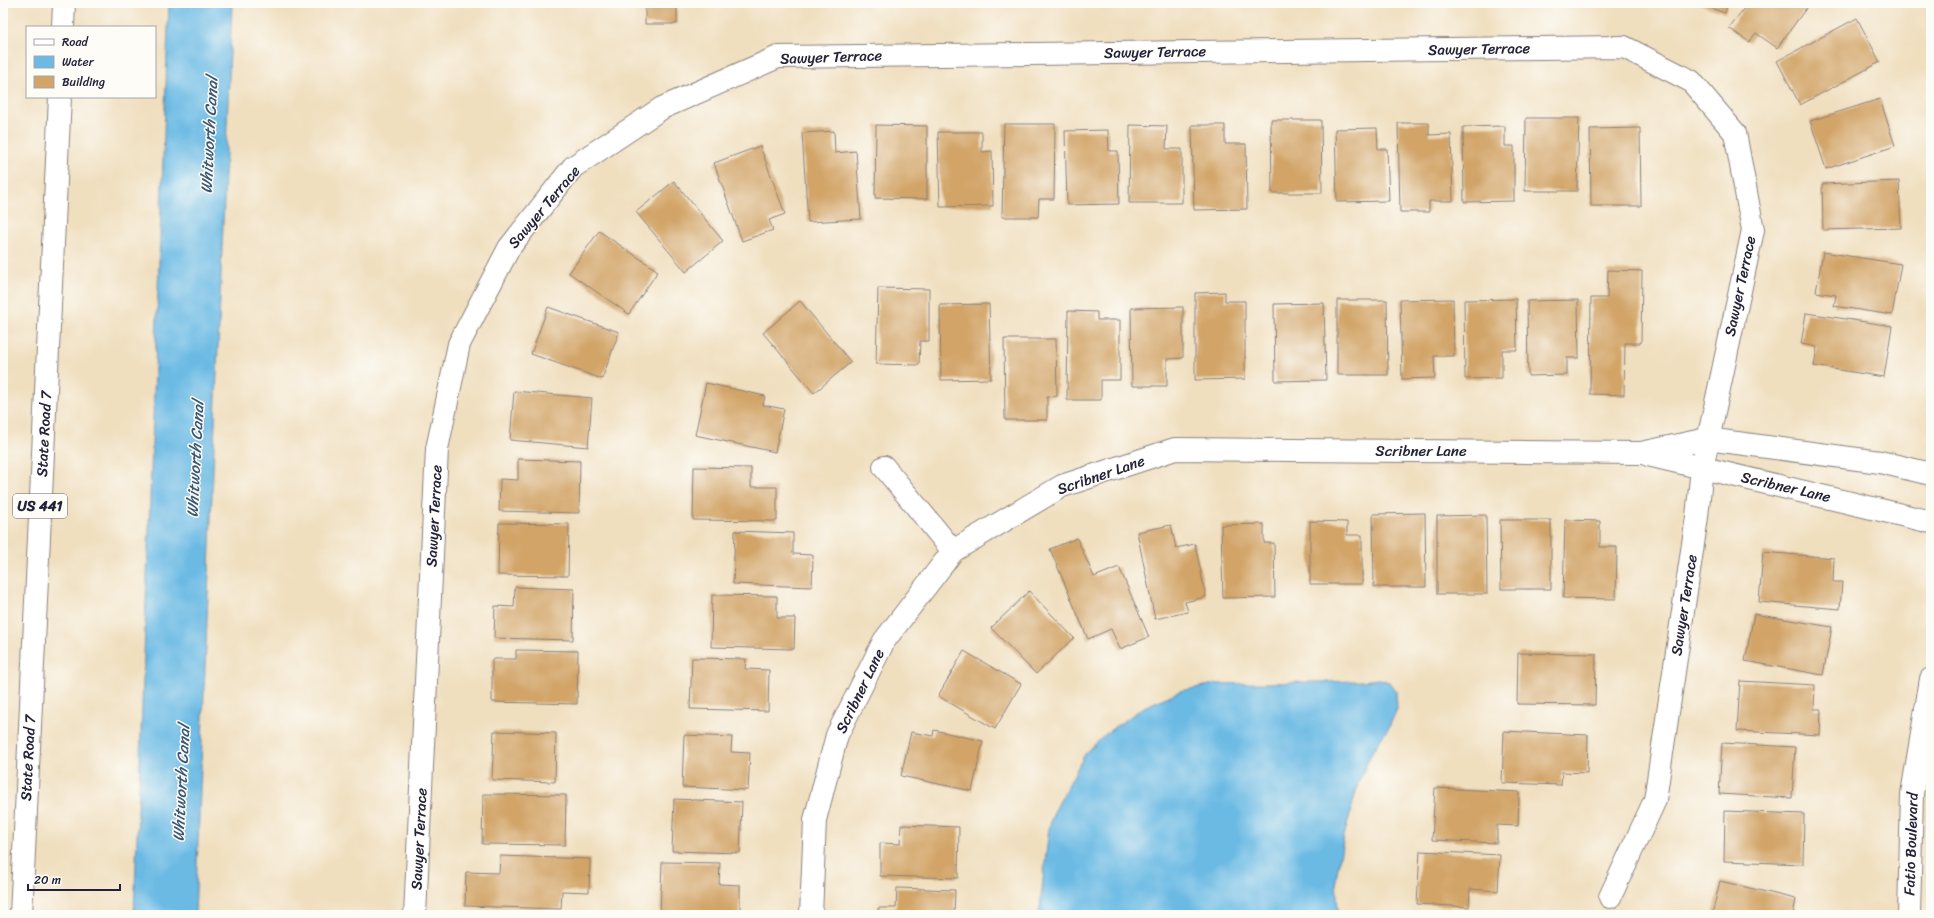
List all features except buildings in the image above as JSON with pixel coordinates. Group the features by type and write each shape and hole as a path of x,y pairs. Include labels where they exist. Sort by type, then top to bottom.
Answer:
{"street":[{"path":"63,26 64,3"},
{"name":"Sawyer Terrace","path":"415,915 437,450 459,344 509,248 573,167 662,108 778,57 1624,47 1691,81 1735,133 1753,230 1702,468 1697,517 1655,800 1610,897"},
{"name":"State Road 7","path":"21,915 60,98"},
{"name":"Scribner Lane","path":"811,915 815,820 837,735 884,641 953,551 1062,486 1175,450 1641,453 1708,439 1880,462 1931,474"},
{"name":"Scribner Lane","path":"1641,453 1931,522"},
{"path":"884,467 953,551"},
{"name":"Fatio Boulevard","path":"1909,915 1912,794 1931,679"}],"water":[{"name":"Whitworth Canal","path":"169,3 232,3 195,915 134,915"},
{"path":"1378,679 1389,682 1396,692 1397,709 1389,727 1373,750 1358,784 1344,836 1336,878 1338,915 1039,915 1049,828 1054,812 1085,754 1108,732 1144,707 1180,691 1215,684 1362,681"}]}
